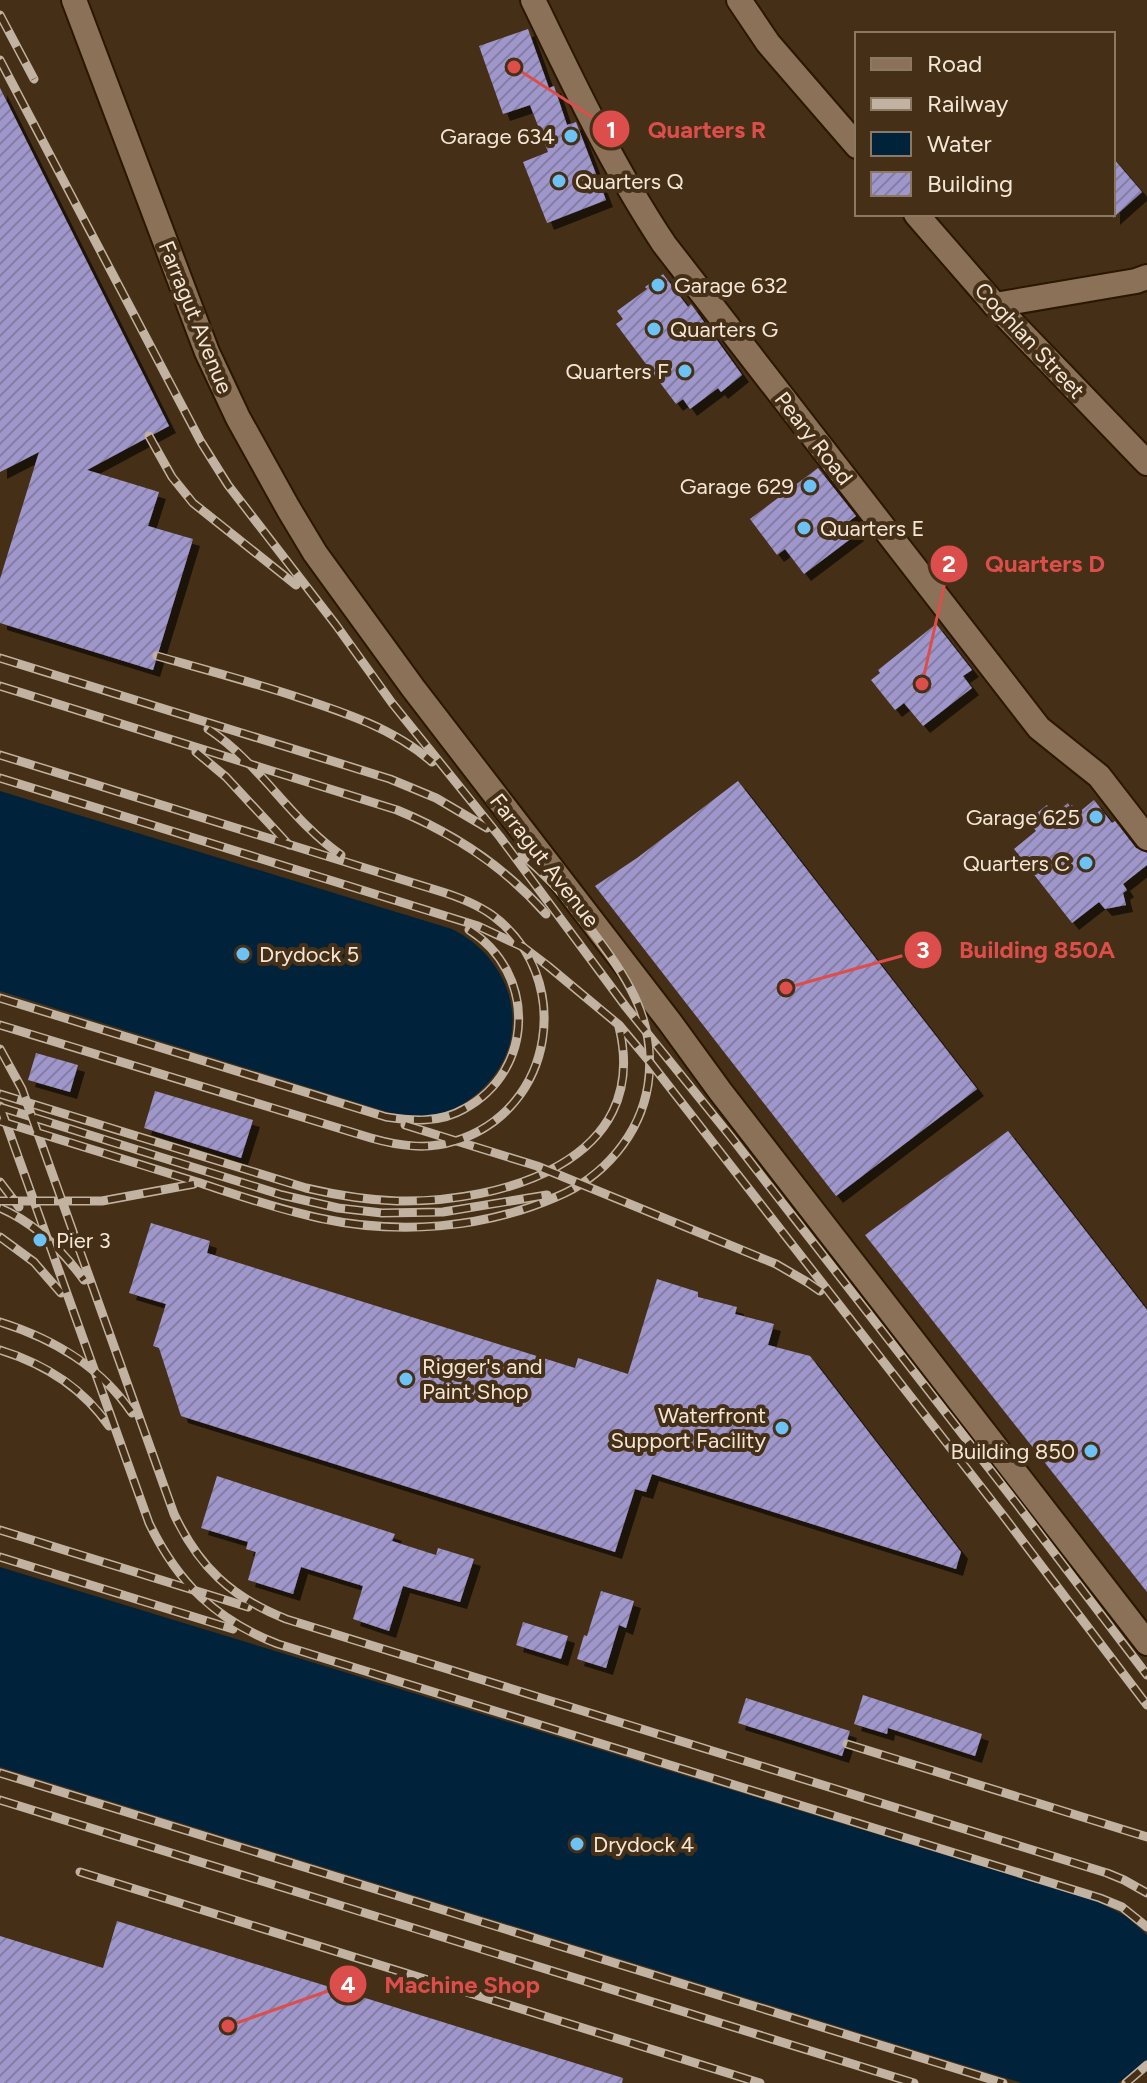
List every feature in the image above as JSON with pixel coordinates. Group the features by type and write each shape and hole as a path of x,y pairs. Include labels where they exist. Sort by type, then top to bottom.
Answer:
{"street":[{"name":"Farragut Avenue","path":"74,0 207,352 266,471 315,553 413,688 1147,1643"},
{"name":"Peary Road","path":"533,0 592,121 638,205 664,244 1039,728 1099,776 1147,838"},
{"path":"739,0 768,43 855,144"},
{"name":"Coghlan Street","path":"918,216 995,305 1147,463"},
{"path":"995,305 1147,277"}],"water":[{"name":"Drydock 5","path":"0,791 452,929 489,958 502,977 510,998 513,1020 510,1042 502,1064 482,1089 449,1111 423,1116 391,1113 0,991"},
{"name":"Drydock 4","path":"0,1567 1096,1901 1126,1916 1147,1935 1147,2059 1118,2083 1022,2083 0,1767"}],"pier":[{"name":"Pier 3","path":"0,1082 117,1119 38,1372 0,1360"}],"building":[{"path":"528,29 549,88 554,86 567,125 576,122 606,200 547,223 523,162 548,152 530,105 503,114 479,46"},
{"path":"0,88 169,426 87,470 159,492 148,526 193,539 153,670 0,623 0,579 39,452 0,472"},
{"path":"1115,160 1142,192 1113,218 1115,216"},
{"path":"663,274 688,307 691,304 742,375 721,392 718,388 690,409 683,399 676,404 616,324 623,319 617,311"},
{"name":"Quarters E","path":"818,468 856,516 848,522 857,534 804,574 785,549 777,555 750,519"},
{"path":"936,624 972,670 963,676 972,688 923,726 904,703 895,710 871,680 880,673 878,670"},
{"path":"738,781 977,1089 836,1196 595,886"},
{"name":"Quarters C","path":"1094,800 1136,848 1147,853 1147,865 1123,884 1127,890 1123,893 1126,905 1105,909 1099,902 1072,923 1014,849 1036,831 1028,820 1047,805 1054,814 1068,803 1078,813"},
{"path":"36,1053 78,1065 70,1092 28,1080"},
{"path":"155,1091 253,1120 241,1158 144,1128"},
{"name":"Building 850","path":"1008,1131 1147,1310 1147,1592 865,1235"},
{"name":"Rigger's and Paint Shop","path":"151,1223 210,1241 207,1253 575,1368 578,1358 628,1374 657,1279 698,1292 698,1297 737,1307 735,1314 774,1324 768,1345 810,1356 961,1552 956,1569 652,1474 646,1492 635,1489 615,1552 181,1416 159,1348 153,1346 166,1304 129,1293"},
{"path":"217,1476 395,1534 392,1541 436,1555 438,1548 474,1559 460,1602 403,1586 389,1631 353,1619 363,1586 301,1567 293,1594 248,1580 256,1552 246,1549 248,1542 201,1528"},
{"path":"601,1591 634,1601 626,1628 619,1625 606,1668 577,1659"},
{"path":"523,1622 568,1636 561,1659 516,1645"},
{"path":"863,1695 982,1734 975,1756 888,1728 887,1734 854,1724"},
{"path":"746,1698 850,1731 842,1756 738,1723"},
{"path":"117,1921 623,2078 622,2083 0,2083 0,1936 103,1968"}],"railway":[{"path":"0,15 34,79"},
{"path":"0,60 201,442 228,485 392,703 500,837 626,1007 731,1137 1147,1675"},
{"path":"149,436 172,477 193,503 296,585"},
{"path":"157,656 349,715 384,730 432,762"},
{"path":"0,658 390,779 436,798 487,828"},
{"path":"0,686 397,810 438,829 478,853 514,882 546,914"},
{"path":"208,729 244,758 306,825 341,855"},
{"path":"196,752 226,777 289,845"},
{"path":"0,755 472,903 492,915 518,941 535,972 543,1005 542,1039 533,1072 515,1101 489,1125 455,1141 424,1146 371,1138 0,1025"},
{"path":"0,778 478,926 523,947 548,966 619,1025 650,1062 1147,1705"},
{"path":"0,1121 272,1206 349,1223 409,1227 469,1222 528,1208 573,1189 617,1153 637,1121 648,1085 648,1042 638,1004 619,969 570,903 522,855"},
{"path":"0,998 386,1117 436,1119 455,1114 488,1092 505,1070 515,1046 519,1021 516,995 507,970 491,948 469,930"},
{"path":"0,1094 306,1188 374,1200 437,1200 480,1194 521,1182 559,1165 590,1142 613,1111 623,1073 619,1027"},
{"path":"0,1049 22,1089 174,1514 194,1550 233,1590 286,1619 1107,1873 1147,1893"},
{"path":"0,1106 149,1523 186,1581 218,1611 278,1644 1100,1898 1122,1907 1147,1927"},
{"path":"0,1107 282,1195 338,1208 382,1213 443,1212 547,1195"},
{"path":"405,1125 537,1166 776,1264 820,1291"},
{"path":"0,1182 19,1207"},
{"path":"0,1201 102,1201 194,1184"},
{"path":"0,1208 25,1221 47,1238 84,1280"},
{"path":"0,1237 34,1262 61,1293"},
{"path":"0,1322 39,1337 74,1356 105,1381 132,1413"},
{"path":"0,1350 32,1362 61,1379 87,1400 109,1426"},
{"path":"0,1530 248,1607"},
{"path":"0,1557 233,1629"},
{"path":"847,1744 1147,1837"},
{"path":"0,1773 1003,2083"},
{"path":"0,1800 914,2083"},
{"path":"80,1872 760,2083"},
{"path":"1126,2083 1147,2065"}],"place":[{"name":"Quarters R","path":"514,67"},
{"name":"Garage 634","path":"571,136"},
{"name":"Quarters Q","path":"559,181"},
{"name":"Garage 632","path":"658,285"},
{"name":"Quarters G","path":"654,329"},
{"name":"Quarters F","path":"685,371"},
{"name":"Garage 629","path":"810,486"},
{"name":"Quarters E","path":"804,528"},
{"name":"Quarters D","path":"922,684"},
{"name":"Garage 625","path":"1096,817"},
{"name":"Quarters C","path":"1086,863"},
{"name":"Drydock 5","path":"243,954"},
{"name":"Building 850A","path":"786,988"},
{"name":"Pier 3","path":"40,1240"},
{"name":"Rigger's and Paint Shop","path":"406,1379"},
{"name":"Waterfront Support Facility","path":"782,1428"},
{"name":"Building 850","path":"1091,1451"},
{"name":"Drydock 4","path":"577,1844"},
{"name":"Machine Shop","path":"228,2026"}]}
